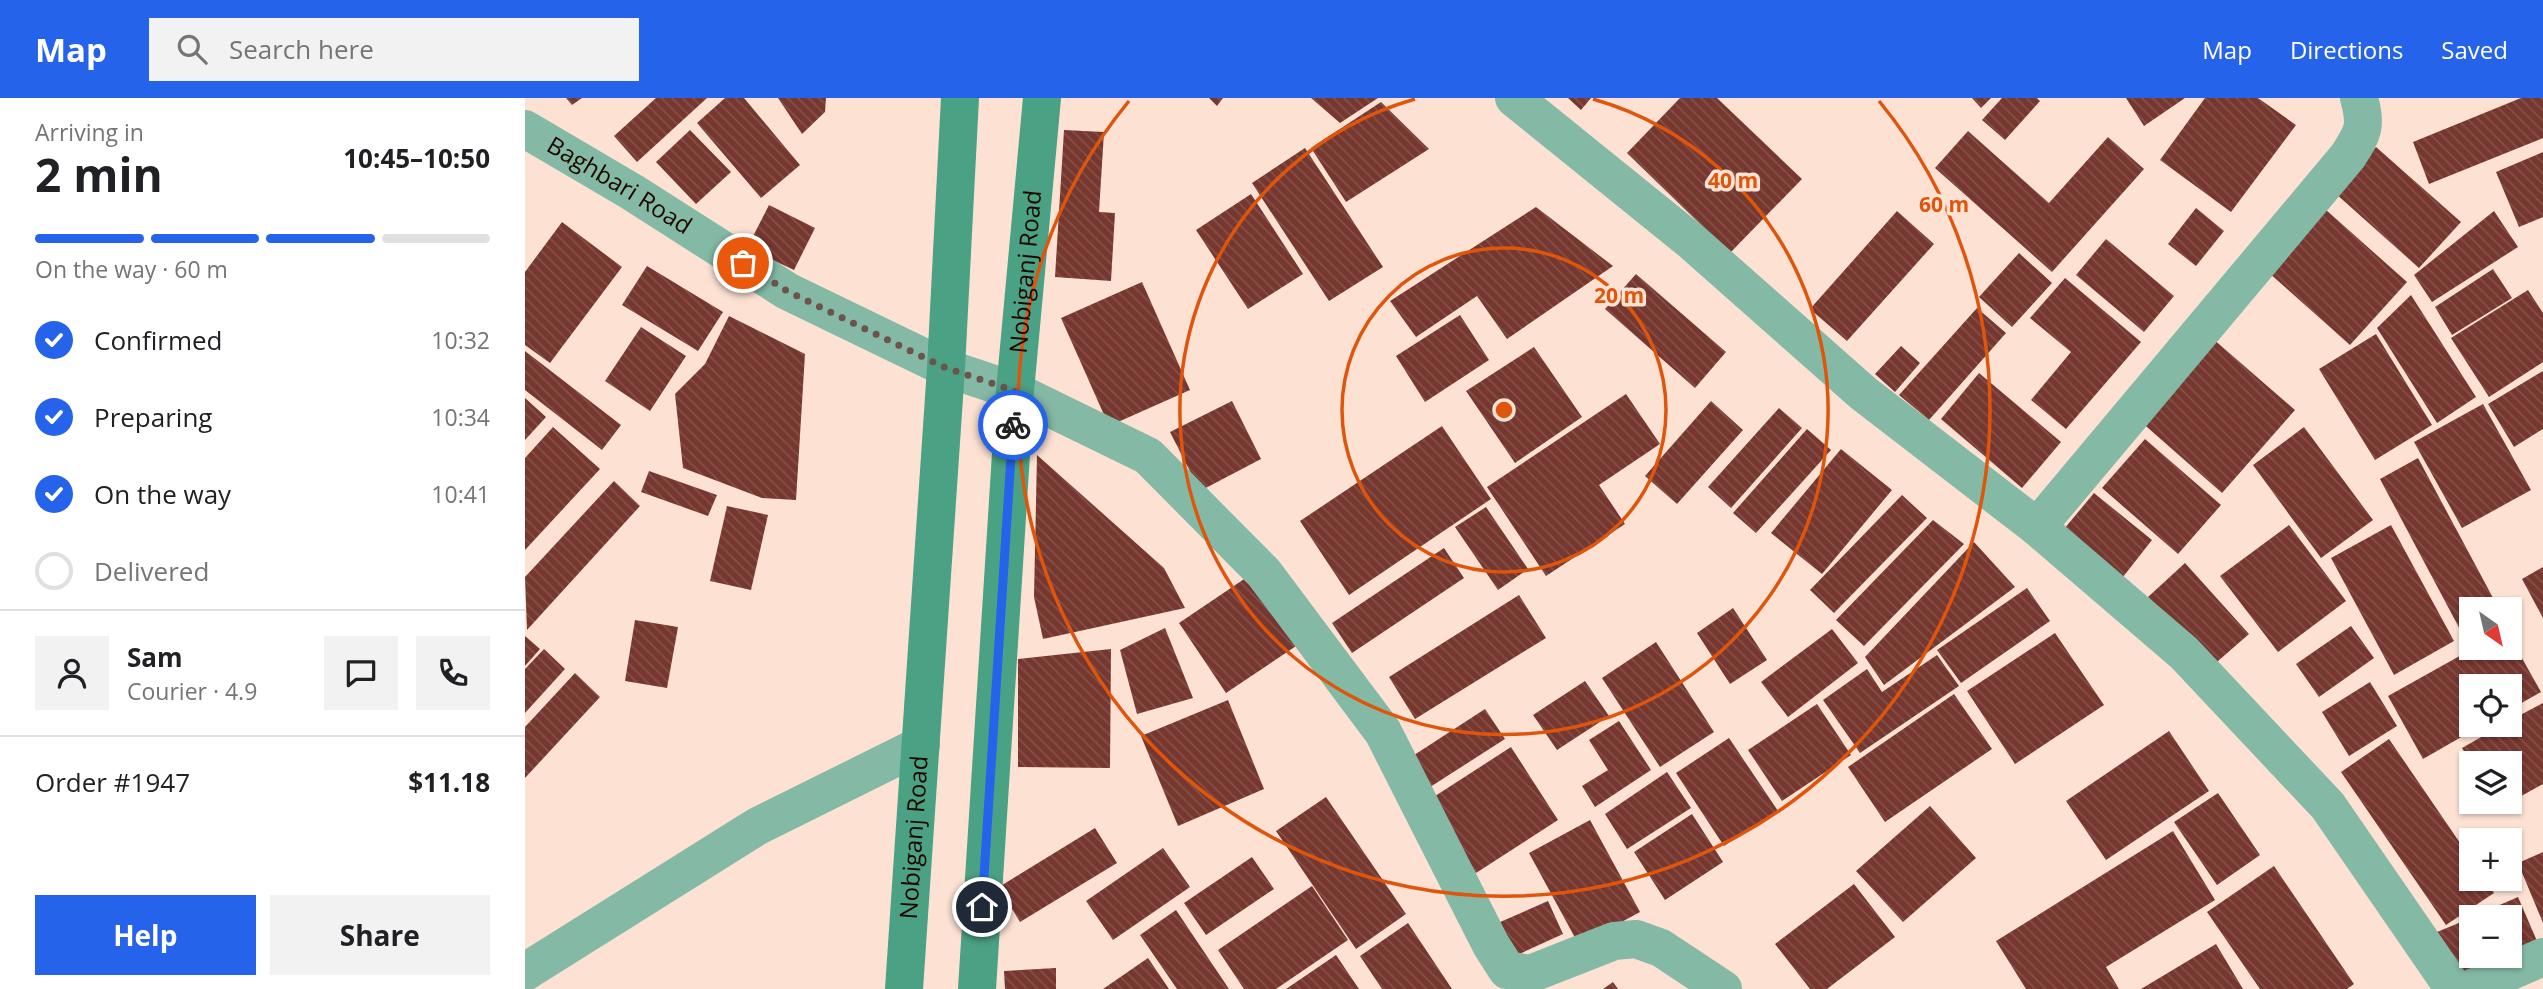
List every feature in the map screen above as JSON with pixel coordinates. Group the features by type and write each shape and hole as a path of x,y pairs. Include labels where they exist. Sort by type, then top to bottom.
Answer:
{"main road":[{"name":"Nobiganj Road","path":"904,989 946,368 960,98"},
{"name":"Nobiganj Road","path":"977,989 1015,391 1042,98"}],"street":[{"path":"1514,98 1691,241 1863,393 2036,527 2184,653 2328,806 2454,989"},
{"path":"2036,527 2348,156 2363,134 2364,116 2359,98"},
{"name":"Baghbari Road","path":"525,129 632,191 787,291 946,368 1015,391 1148,456 1264,573 1383,732 1491,945 1507,970 1529,974 1614,941 1636,939 1661,948 1723,989"},
{"path":"525,972 756,827 921,746"},
{"path":"2470,989 2543,957"}],"building":[{"path":"566,98 582,98 572,105"},
{"path":"656,98 707,98 637,162 614,136"},
{"path":"725,98 744,98 800,165 761,198 697,123"},
{"path":"778,98 826,98 825,112 802,134"},
{"path":"1209,98 1223,98 1217,106"},
{"path":"1311,98 1378,98 1340,123"},
{"path":"1568,98 1591,98 1581,110"},
{"path":"1680,98 1717,98 1802,179 1730,253 1627,153"},
{"path":"1972,98 1991,98 1981,108"},
{"path":"2002,98 2037,98 2040,101 2005,140 1982,120"},
{"path":"2126,98 2185,98 2144,126"},
{"path":"2205,98 2258,98 2296,125 2231,212 2160,160"},
{"path":"2521,98 2543,98 2543,138 2429,184 2413,142"},
{"path":"1381,102 1429,149 1346,202 1311,148"},
{"path":"690,130 731,172 696,204 656,162"},
{"path":"1064,130 1104,132 1099,212 1115,213 1111,281 1055,277"},
{"path":"1968,131 2049,203 2108,137 2144,169 2052,272 1935,168"},
{"path":"2376,147 2461,222 2419,268 2335,193"},
{"path":"1305,148 1383,267 1329,301 1252,183"},
{"path":"2543,152 2543,217 2519,227 2496,172"},
{"path":"1251,194 1303,274 1248,309 1196,230"},
{"path":"769,205 815,228 794,270 747,248"},
{"path":"1536,207 1613,266 1507,339 1477,296 1416,337 1390,301"},
{"path":"2196,208 2224,231 2196,266 2168,244"},
{"path":"2325,209 2407,282 2350,345 2268,272"},
{"path":"1897,211 1934,244 1847,341 1810,309"},
{"path":"2494,211 2518,247 2432,302 2414,275"},
{"path":"562,222 622,267 550,363 525,345 525,272"},
{"path":"2106,239 2174,296 2144,332 2076,275"},
{"path":"2019,253 2052,283 2012,327 1979,297"},
{"path":"647,266 723,312 698,351 622,305"},
{"path":"2493,269 2512,298 2452,335 2435,307"},
{"path":"1636,274 1726,352 1695,388 1605,309"},
{"path":"2065,278 2141,342 2066,429 2031,400 2071,352 2030,318"},
{"path":"1142,282 1190,390 1109,426 1061,318"},
{"path":"2528,290 2543,313 2543,362 2489,397 2451,338"},
{"path":"2411,295 2476,397 2437,423 2377,328"},
{"path":"1977,308 2006,333 1929,420 1899,395"},
{"path":"1460,315 1489,360 1425,402 1396,356"},
{"path":"729,316 805,354 796,500 762,498 683,468 675,394 705,364"},
{"path":"641,327 686,356 650,411 605,381"},
{"path":"2376,334 2432,425 2375,460 2319,369"},
{"path":"2212,338 2295,410 2222,493 2139,420"},
{"path":"1901,346 1920,363 1895,392 1875,374"},
{"path":"1534,347 1582,417 1515,463 1466,391"},
{"path":"525,351 621,425 602,450 525,390"},
{"path":"2543,371 2543,429 2514,447 2488,404"},
{"path":"1979,373 2061,442 2022,488 1941,419"},
{"path":"1626,394 1660,444 1599,485 1625,524 1546,576 1487,487"},
{"path":"525,398 546,417 525,440"},
{"path":"1232,401 1261,459 1200,491 1170,432"},
{"path":"1711,401 1743,430 1677,504 1645,476"},
{"path":"2483,404 2531,490 2462,528 2414,442"},
{"path":"1779,408 1802,428 1731,508 1708,487"},
{"path":"1442,426 1491,499 1349,595 1300,521"},
{"path":"553,427 600,469 525,550 525,458"},
{"path":"2304,427 2373,520 2321,558 2253,465"},
{"path":"1807,429 1831,450 1756,533 1733,513"},
{"path":"2145,439 2221,505 2178,554 2102,488"},
{"path":"1841,449 1892,490 1822,574 1771,533"},
{"path":"1037,455 1164,568 1185,608 1043,639 1034,597"},
{"path":"2418,458 2493,597 2459,597 2459,628 2380,479"},
{"path":"649,471 717,495 708,516 641,492"},
{"path":"614,481 640,506 527,630 525,577"},
{"path":"2094,493 2152,540 2119,582 2059,535"},
{"path":"1902,495 1927,518 1834,613 1810,590"},
{"path":"727,506 768,515 751,590 710,581"},
{"path":"1486,507 1528,569 1498,590 1455,527"},
{"path":"1933,520 1964,544 1864,646 1836,620"},
{"path":"2289,525 2346,601 2278,652 2220,576"},
{"path":"2391,525 2454,641 2394,675 2331,558"},
{"path":"1974,542 2015,587 1884,685 1865,657"},
{"path":"1444,548 1464,578 1352,653 1332,623"},
{"path":"2185,563 2249,634 2210,668 2148,597"},
{"path":"2543,567 2543,618 2522,579"},
{"path":"1256,571 1302,642 1226,693 1179,623"},
{"path":"2027,588 2050,621 1961,683 1937,650"},
{"path":"1519,595 1546,638 1415,719 1389,677"},
{"path":"1733,608 1767,660 1730,684 1697,633"},
{"path":"635,620 678,627 667,688 625,681"},
{"path":"2351,626 2374,658 2319,697 2296,664"},
{"path":"1165,628 1193,698 1137,714 1120,650"},
{"path":"1832,629 1858,663 1788,717 1761,682"},
{"path":"2055,633 2104,705 2015,764 1967,691"},
{"path":"525,636 540,649 525,666"},
{"path":"1656,642 1714,732 1660,767 1602,678"},
{"path":"544,649 565,669 525,713 525,669"},
{"path":"1111,649 1110,768 1018,767 1018,659"},
{"path":"1937,655 1959,686 1860,753 1823,700 1867,669 1882,692"},
{"path":"2459,656 2459,660 2522,658 2541,692 2522,703 2522,674 2459,674 2459,737 2461,737 2423,759 2388,696"},
{"path":"575,673 600,697 525,778 525,727"},
{"path":"1585,681 1609,716 1557,750 1533,715"},
{"path":"2370,682 2397,726 2349,756 2322,712"},
{"path":"1954,694 1992,749 1885,822 1848,767"},
{"path":"1228,700 1264,789 1178,826 1141,736"},
{"path":"2543,703 2543,784 2522,796 2522,751 2464,751 2462,748 2481,737 2522,737 2522,714"},
{"path":"1817,704 1851,755 1782,801 1748,750"},
{"path":"1485,709 1505,739 1427,789 1408,759"},
{"path":"1619,721 1651,770 1595,807 1582,786 1608,770 1589,740"},
{"path":"2169,731 2209,791 2106,860 2066,801"},
{"path":"1729,738 1778,811 1724,846 1676,773"},
{"path":"2389,739 2459,841 2459,891 2494,893 2476,905 2459,905 2459,916 2446,925 2341,772"},
{"path":"1511,747 1558,820 1476,873 1429,800"},
{"path":"1667,772 1691,808 1627,849 1605,814"},
{"path":"2218,793 2260,855 2217,885 2174,822"},
{"path":"1326,797 1406,914 1356,949 1276,831"},
{"path":"1930,806 1976,858 1903,922 1856,871"},
{"path":"1692,814 1723,862 1665,900 1634,852"},
{"path":"1590,820 1640,912 1579,945 1529,853"},
{"path":"1095,828 1117,863 1020,922 999,887"},
{"path":"2173,831 2215,900 2106,967 2119,989 2026,989 1996,941"},
{"path":"1163,848 1190,887 1113,940 1086,901"},
{"path":"2543,852 2543,923 2522,873 2522,861"},
{"path":"1252,857 1274,889 1206,935 1184,903"},
{"path":"2274,866 2354,984 2347,989 2260,989 2207,912"},
{"path":"1854,884 1895,937 1827,989 1810,989 1775,944"},
{"path":"1312,886 1348,940 1276,989 1244,989 1218,950"},
{"path":"2518,897 2521,905 2500,905"},
{"path":"1548,901 1563,934 1506,960 1491,926"},
{"path":"2522,906 2540,948 2522,956"},
{"path":"1176,910 1229,989 1177,989 1140,935"},
{"path":"1408,923 1452,989 1382,989 1360,956"},
{"path":"2459,923 2459,968 2496,968 2460,984 2437,932"},
{"path":"2216,944 2243,989 2141,989"},
{"path":"1336,955 1359,989 1286,989"},
{"path":"1148,958 1169,989 1103,989"},
{"path":"1056,968 1056,989 1005,989 1004,971"},
{"path":"1613,982 1618,989 1603,989"}],"way so far":[{"path":"743,263 787,291 946,368 1015,391 1013,425"}],"route":[{"path":"982,907 1013,425"}]}
